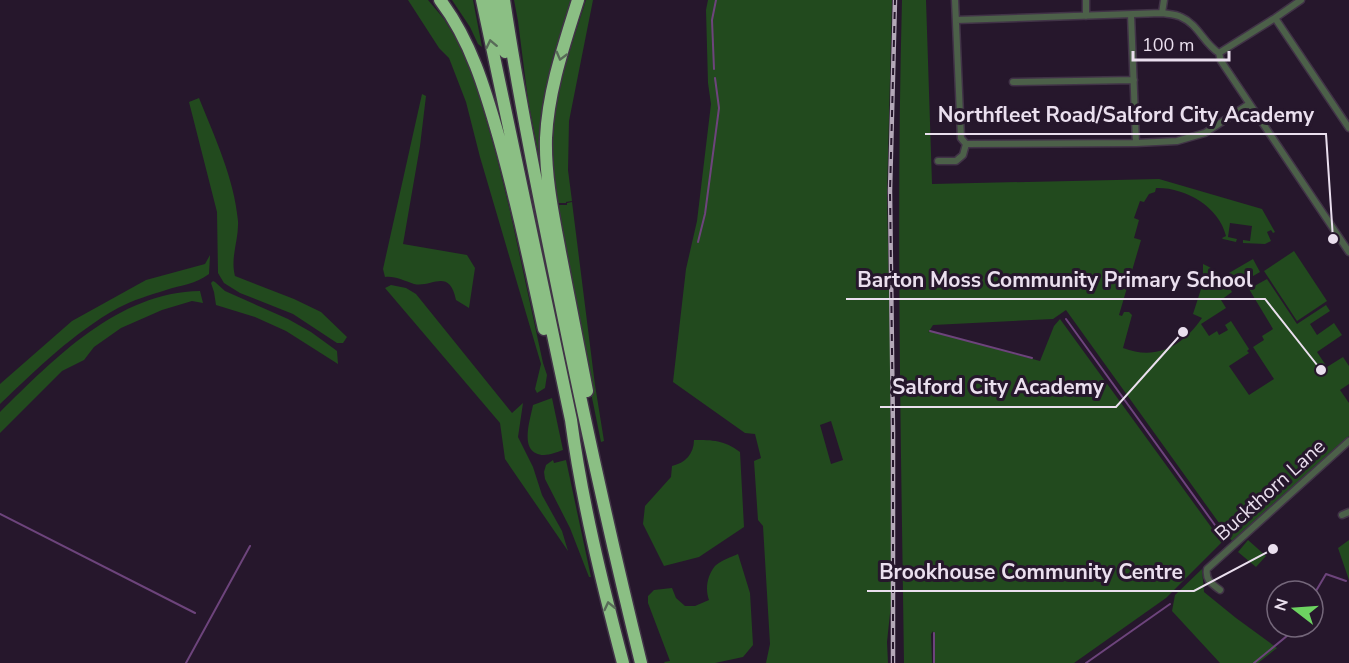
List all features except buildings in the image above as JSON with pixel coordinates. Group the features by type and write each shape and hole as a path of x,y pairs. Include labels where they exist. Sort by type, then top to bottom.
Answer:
{"highway":[{"path":"440,0 455,21 467,44 493,117 514,197 564,422 577,461"},
{"path":"447,0 465,26 483,65 526,204"},
{"path":"482,0 572,420 577,461 623,663"},
{"path":"578,0 559,65 550,107 546,139 547,175 599,451 604,502"},
{"path":"501,1 511,44 533,170 591,450 641,663"}],"street":[{"path":"955,0 961,138 966,144"},
{"path":"1086,0 1086,16"},
{"path":"1162,13 1164,0"},
{"path":"1219,53 1301,0"},
{"path":"956,20 1162,13 1181,16 1192,23 1213,50 1219,53"},
{"path":"1131,15 1136,143"},
{"path":"1275,18 1349,128"},
{"path":"1219,53 1221,62 1349,252"},
{"path":"1013,81 1134,80"},
{"path":"966,144 1177,141 1205,133 1249,104"},
{"path":"938,160 956,161 963,155 966,144"},
{"name":"Buckthorn Lane","path":"1220,590 1209,581 1206,576 1207,569 1348,445"},
{"path":"1342,515 1349,512"}],"green space":[{"path":"408,0 428,0 444,19 458,42 473,76 496,154 547,375 545,388 537,393 535,389 541,364 466,102 449,58 439,48"},
{"path":"452,0 473,0 482,47 478,44"},
{"path":"514,0 572,0 542,173 528,100"},
{"path":"586,0 593,0 569,121 568,170 572,201 557,203 553,155 556,110 574,36"},
{"path":"708,0 892,0 887,195 891,604 887,642 888,663 766,663 770,644 763,526 758,520 754,461 761,458 755,434 745,433 673,382 686,269 697,221 711,104 708,83 706,10","holes":["831,421 843,460 831,464 820,425"]},
{"path":"902,0 926,0 932,184 1159,179 1262,209 1275,232 1271,230 1267,232 1271,241 1265,244 1243,243 1243,240 1250,241 1252,226 1230,223 1228,237 1237,239 1236,242 1223,239 1226,236 1216,216 1199,200 1189,195 1156,188 1155,192 1149,194 1144,202 1140,201 1134,218 1139,220 1134,238 1141,240 1119,315 1122,316 1124,312 1129,312 1132,315 1123,348 1135,352 1157,352 1177,343 1195,328 1202,318 1193,314 1201,289 1206,283 1203,281 1205,275 1203,264 1220,275 1232,292 1221,300 1226,308 1201,324 1209,336 1217,331 1219,335 1228,330 1225,325 1231,321 1249,349 1247,351 1249,353 1229,366 1249,395 1274,379 1253,347 1264,340 1262,336 1273,329 1249,289 1267,279 1297,324 1326,305 1330,311 1310,324 1317,335 1334,323 1342,335 1317,352 1327,367 1343,357 1349,366 1349,384 1340,390 1349,403 1349,436 1232,541 1066,310 1053,319 933,325 928,333 930,331 1040,361 1054,326 1060,319 1222,542 1166,598 1074,663 935,663 933,631 931,634 932,663 904,663 899,249"},
{"path":"422,94 426,96 420,146 403,244 467,255 475,268 469,308 456,300 453,290 444,281 414,284 385,277 383,269"},
{"path":"199,98 223,158 236,205 238,228 234,262 235,276 321,312 347,337 343,343 337,343 293,314 240,293 224,283 218,273 217,212 189,102"},
{"path":"572,202 604,441 601,442 559,209 559,205"},
{"path":"1294,251 1327,301 1297,321 1264,271"},
{"path":"210,255 209,274 194,282 118,308 56,352 0,404 0,384 72,321 146,280 205,264"},
{"path":"1253,259 1260,272 1236,286 1229,273"},
{"path":"213,281 225,291 288,319 311,332 337,351 338,364 286,331 255,317 216,305 211,283"},
{"path":"391,285 406,288 416,294 512,413 523,403 518,437 533,467 542,495 562,531 568,551 505,459 500,423 385,288"},
{"path":"200,291 203,303 192,301 162,310 121,328 94,347 84,360 62,371 0,433 0,412 42,371 90,332 142,303 170,294"},
{"path":"552,398 563,450 544,455 531,449 528,443 528,428 533,405"},
{"path":"694,440 718,442 729,445 740,452 744,527 699,557 664,566 643,524 645,506 671,477 672,466 688,457"},
{"path":"553,460 554,463 566,460 591,577 589,577 570,528 545,479 546,465"},
{"path":"1248,540 1266,556 1256,567 1238,552"},
{"path":"1349,540 1349,580 1338,548"},
{"path":"738,554 750,593 753,645 743,657 715,663 665,663 670,661 648,603 648,596 654,590 672,588 676,598 685,606 695,606 709,600 707,591 712,570 720,562"},
{"path":"1202,569 1204,592 1277,648 1258,663 1220,663 1172,611 1175,595"}],"waterway":[{"path":"714,69 712,20 716,0"},
{"path":"698,242 705,214 719,108 715,78"},
{"path":"1066,319 1225,539"},
{"path":"930,331 1032,358"},
{"path":"0,514 195,613"},
{"path":"186,663 250,546"},
{"path":"1323,579 1326,574 1346,581"},
{"path":"1086,663 1170,604"},
{"path":"934,633 934,663"},
{"path":"1254,663 1283,639"}],"railway":[{"path":"893,663 890,191 895,0"}],"place":[{"name":"Northfleet Road/Salford City Academy","path":"1333,239"},
{"name":"Salford City Academy","path":"1183,332"},
{"name":"Barton Moss Community Primary School","path":"1321,370"},
{"name":"Brookhouse Community Centre","path":"1273,549"}]}
